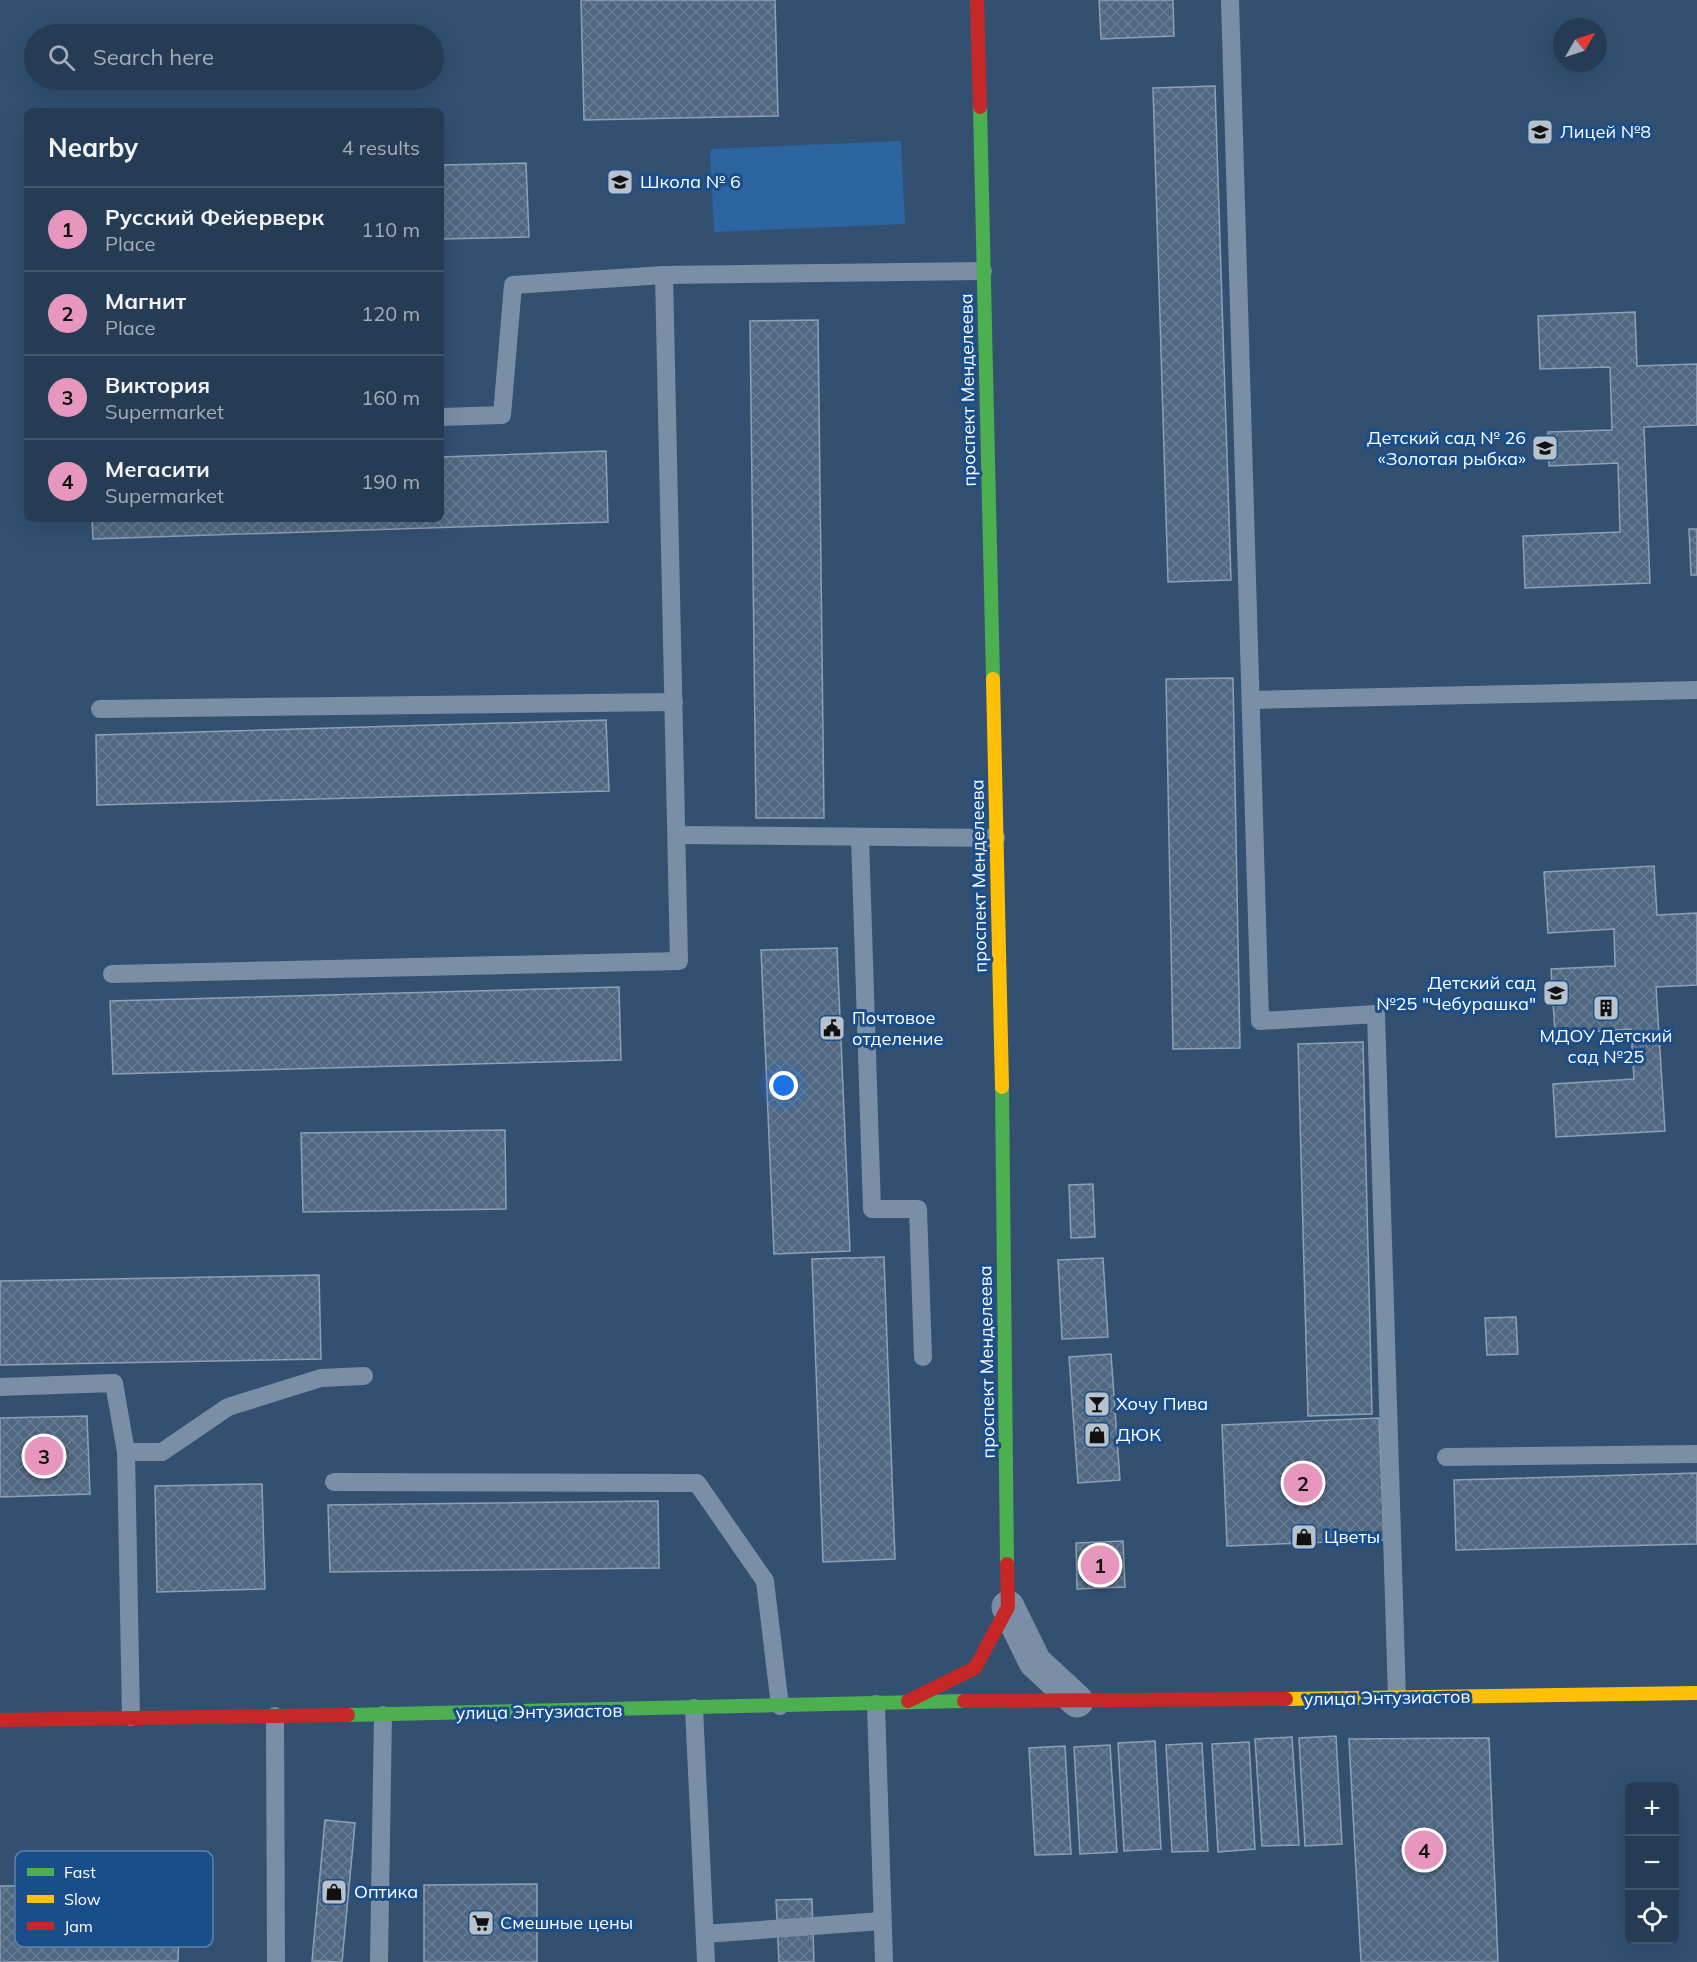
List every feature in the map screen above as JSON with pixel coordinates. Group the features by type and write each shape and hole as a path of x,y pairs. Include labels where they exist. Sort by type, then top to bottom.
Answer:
{"street":[{"name":"проспект Менделеева","path":"908,1701 975,1668 1008,1608 996,838 977,0"},
{"path":"1008,1608 1035,1662 1077,1701"},
{"name":"улица Энтузиастов","path":"0,1720 383,1715 876,1704 908,1701 1397,1698 1697,1693"}],"lane":[{"path":"1230,0 1260,1021 1376,1014 1397,1698"},
{"path":"444,417 502,415 513,285 664,275 983,271"},
{"path":"112,974 679,961 664,275"},
{"path":"1251,700 1697,690"},
{"path":"99,709 674,702"},
{"path":"677,835 996,838"},
{"path":"860,837 872,1209 918,1209 923,1357"},
{"path":"126,1452 162,1452 228,1407 321,1378 364,1376"},
{"path":"0,1387 114,1383 126,1452 131,1717"},
{"path":"1446,1457 1697,1454"},
{"path":"334,1482 697,1482 765,1581 780,1706"},
{"path":"876,1704 884,1962"},
{"path":"694,1708 706,1962"},
{"path":"379,1962 383,1715"},
{"path":"275,1716 276,1962"},
{"path":"705,1934 882,1921"}],"shaded area":[{"path":"901,141 905,224 714,232 710,149"}],"building":[{"path":"581,0 775,0 778,116 584,120"},
{"path":"1099,0 1173,0 1174,36 1101,39"},
{"path":"1215,86 1231,580 1168,582 1153,88"},
{"path":"526,163 529,237 444,239 444,165"},
{"path":"1635,312 1637,366 1697,364 1697,425 1644,427 1650,583 1525,588 1523,536 1620,532 1618,463 1549,466 1548,432 1612,430 1610,367 1540,369 1538,316"},
{"path":"818,320 824,818 756,818 750,321"},
{"path":"606,451 608,522 93,539 92,522 444,522 444,457"},
{"path":"1689,529 1697,529 1697,575 1691,575"},
{"path":"1233,678 1240,1048 1173,1049 1166,679"},
{"path":"606,720 609,791 97,805 96,735"},
{"name":"МДОУ Детский сад №25","path":"1654,866 1657,915 1697,913 1697,985 1656,987 1665,1131 1556,1137 1553,1084 1634,1079 1631,1029 1555,1034 1551,969 1615,966 1614,929 1548,933 1544,872"},
{"path":"837,948 850,1251 774,1254 761,950"},
{"path":"619,987 621,1060 113,1074 110,1001"},
{"path":"1363,1042 1372,1414 1308,1416 1298,1044"},
{"path":"505,1130 506,1209 303,1212 301,1133"},
{"path":"1093,1184 1095,1237 1071,1238 1069,1185"},
{"path":"884,1257 895,1559 823,1562 812,1259"},
{"path":"1103,1258 1108,1337 1062,1339 1058,1260"},
{"path":"319,1275 321,1359 0,1365 0,1281"},
{"path":"1516,1317 1518,1354 1487,1355 1485,1318"},
{"path":"1111,1354 1120,1480 1078,1483 1069,1357"},
{"path":"87,1416 90,1494 0,1497 0,1418"},
{"path":"1379,1418 1384,1540 1227,1546 1222,1425"},
{"path":"1697,1473 1697,1544 1456,1550 1454,1480"},
{"path":"262,1484 265,1589 157,1592 155,1486"},
{"path":"658,1501 659,1568 330,1572 328,1505"},
{"path":"1123,1541 1125,1587 1077,1589 1076,1543"},
{"path":"1336,1736 1342,1844 1305,1846 1299,1738"},
{"path":"1292,1737 1299,1845 1262,1846 1255,1739"},
{"path":"1489,1738 1498,1962 1361,1962 1349,1739"},
{"path":"1155,1741 1161,1849 1124,1851 1118,1743"},
{"path":"1249,1742 1255,1849 1218,1852 1212,1744"},
{"path":"1202,1743 1208,1851 1172,1852 1166,1745"},
{"path":"1110,1745 1117,1852 1080,1854 1074,1747"},
{"path":"1065,1746 1071,1854 1035,1855 1029,1748"},
{"name":"Оптика","path":"325,1820 355,1823 342,1962 312,1961"},
{"name":"Смешные цены","path":"537,1884 537,1962 424,1962 424,1885"},
{"path":"0,1886 15,1886 15,1947 178,1947 178,1961 0,1962"},
{"path":"812,1899 814,1962 779,1962 776,1900"}],"traffic: fast":[{"path":"980,107 993,679"},
{"path":"1002,1087 1007,1564"},
{"path":"348,1715 964,1701"}],"traffic: slow":[{"path":"993,679 1002,1087"},
{"path":"1286,1699 1697,1693"}],"traffic: jam":[{"path":"977,0 980,107"},
{"path":"908,1701 975,1668 1008,1607 1007,1564"},
{"path":"964,1701 1286,1699"},
{"path":"0,1720 348,1715"}],"place":[{"name":"Лицей №8","path":"1540,132"},
{"name":"Школа № 6","path":"620,182"},
{"name":"Детский сад № 26 «Золотая рыбка»","path":"1545,448"},
{"name":"Детский сад №25 \"Чебурашка\"","path":"1556,993"},
{"name":"МДОУ Детский сад №25","path":"1606,1008"},
{"name":"Почтовое отделение","path":"832,1028"},
{"name":"Хочу Пива","path":"1097,1404"},
{"name":"ДЮК","path":"1097,1435"},
{"name":"Виктория","path":"44,1456"},
{"name":"Магнит","path":"1303,1483"},
{"name":"Цветы","path":"1304,1537"},
{"name":"Русский Фейерверк","path":"1100,1565"},
{"name":"Мегасити","path":"1424,1850"},
{"name":"Оптика","path":"334,1892"},
{"name":"Смешные цены","path":"481,1923"}]}
